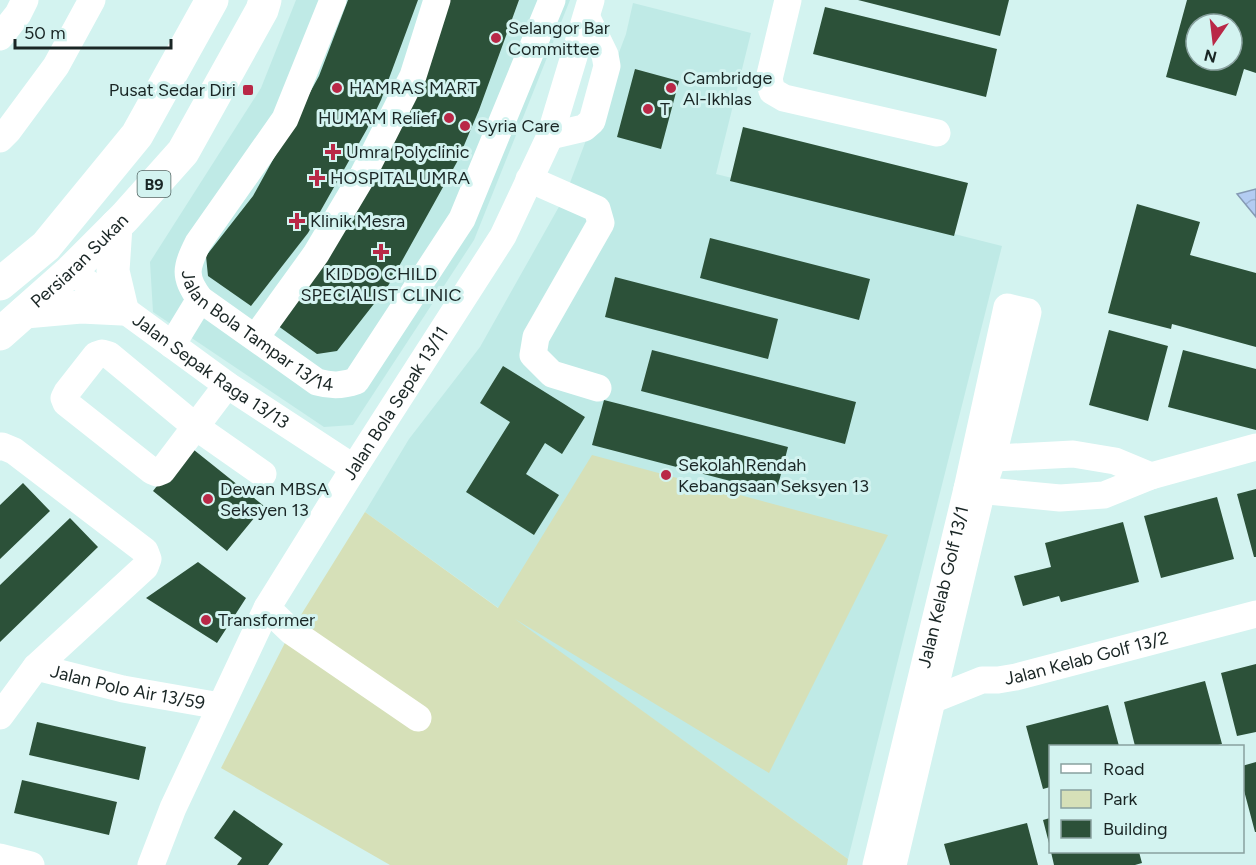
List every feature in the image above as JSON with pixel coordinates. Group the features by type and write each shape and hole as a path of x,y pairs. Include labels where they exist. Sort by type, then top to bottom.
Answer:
{"main road":[{"name":"Persiaran Sukan","path":"6,279 46,246 137,135 212,0"},
{"name":"Persiaran Sukan","path":"0,334 71,271 116,226 183,152 262,10 265,0"},
{"path":"6,279 50,266 71,271 68,254 73,215"},
{"path":"25,312 81,307 122,309 113,271 116,226"}],"street":[{"path":"0,37 18,14 25,0"},
{"path":"0,139 56,66 92,0"},
{"name":"Jalan Bola Tampar 13/14","path":"333,0 285,119 191,256 187,272 190,286 200,299 317,382 330,386 345,385 356,381 462,219"},
{"path":"256,337 316,254 363,175 413,76 437,0"},
{"path":"503,236 462,219 552,0"},
{"path":"788,0 769,79 772,91 784,98 937,133"},
{"path":"550,136 584,128 592,121 607,66 589,9"},
{"name":"Jalan Bola Sepak 13/11","path":"151,865 173,808 267,608 503,236 550,136 589,9"},
{"path":"529,179 597,209 601,223 536,337 533,355 552,374 598,387"},
{"name":"Jalan Sepak Raga 13/13","path":"71,271 227,385 354,468"},
{"path":"172,345 200,299"},
{"name":"Jalan Kelab Golf 13/1","path":"876,865 925,700 983,459 1007,307"},
{"path":"227,385 196,427 162,471 157,472 152,471 66,404 64,398 96,355 102,353 109,355 196,427 263,474"},
{"path":"0,716 36,667 145,567 148,559 146,551 14,451 1,447"},
{"path":"975,490 1060,498 1104,495 1151,476 1256,447"},
{"path":"983,459 1073,454 1115,461 1151,476"},
{"path":"267,608 291,632 418,718"},
{"name":"Jalan Kelab Golf 13/2","path":"925,700 982,680 1016,677 1256,614"},
{"name":"Jalan Polo Air 13/59","path":"36,667 123,689 220,706"},
{"path":"893,865 925,700"},
{"path":"0,857 31,865"}],"shaded area":[{"path":"296,0 570,0 474,240 353,425 324,427 153,312 150,262 261,88"},
{"name":"Sekolah Rendah Kebangsaan Seksyen 13","path":"633,3 751,33 716,174 1002,246 848,859 365,512 409,439 480,347 565,196 626,34"}],"green space":[{"path":"592,455 888,535 769,773 515,619 848,859 847,865 390,865 221,768 291,631 365,512 498,608"}],"water":[{"path":"1256,189 1256,217 1237,194"}],"building":[{"path":"348,0 418,0 381,100 367,129 308,233 251,306 208,276 206,256 253,196 319,76"},
{"path":"450,0 519,0 479,110 457,162 388,286 337,351 317,354 274,323"},
{"path":"858,0 1009,0 1000,36"},
{"path":"1187,0 1256,0 1256,73 1244,69 1244,12 1184,12 1184,72 1243,72 1236,96 1166,77"},
{"path":"825,7 997,49 986,97 813,54"},
{"name":"T","path":"635,69 679,81 661,149 617,137"},
{"path":"743,127 968,183 954,236 730,181"},
{"path":"1137,204 1200,222 1190,255 1256,273 1256,347 1172,324 1171,329 1108,313"},
{"path":"710,238 870,279 859,320 700,278"},
{"path":"615,277 778,319 768,359 605,317"},
{"path":"1109,330 1168,346 1148,421 1089,405"},
{"path":"652,350 856,402 845,444 641,391"},
{"path":"1183,350 1256,369 1256,430 1168,407"},
{"path":"503,366 585,417 562,454 545,443 526,474 559,495 534,535 466,492 510,422 480,403"},
{"path":"604,400 788,447 776,493 592,445"},
{"name":"Dewan MBSA Seksyen 13","path":"189,446 264,506 227,551 153,491"},
{"path":"23,483 50,511 0,559 0,505"},
{"path":"1256,489 1256,557 1254,557 1237,494"},
{"path":"1217,497 1234,559 1161,578 1144,516"},
{"path":"70,518 98,547 0,642 0,585"},
{"path":"1123,522 1139,582 1061,602 1059,596 1023,606 1014,576 1051,567 1045,543"},
{"name":"Transformer","path":"198,562 246,598 217,643 146,598"},
{"path":"1256,664 1256,732 1237,736 1221,673"},
{"path":"1205,681 1222,744 1135,745 1124,702"},
{"path":"1108,705 1119,745 1049,745 1049,787 1043,789 1026,726"},
{"path":"37,722 146,747 139,780 29,755"},
{"path":"1256,762 1256,832 1244,791 1244,765"},
{"path":"22,780 117,802 109,835 14,813"},
{"path":"234,810 283,844 268,865 237,865 242,858 214,838"},
{"path":"1049,818 1049,843 1043,820"},
{"path":"1027,823 1038,865 950,865 944,844"},
{"path":"1051,853 1139,853 1142,863 1135,865 1054,865"}],"place":[{"name":"Selangor Bar Committee","path":"496,38"},
{"name":"HAMRAS MART","path":"337,88"},
{"name":"Cambridge Al-Ikhlas","path":"671,88"},
{"name":"Pusat Sedar Diri","path":"248,90"},
{"name":"T","path":"648,109"},
{"name":"HUMAM Relief","path":"449,118"},
{"name":"Syria Care","path":"465,126"},
{"name":"Umra Polyclinic","path":"333,152"},
{"name":"HOSPITAL UMRA","path":"317,178"},
{"name":"Klinik Mesra","path":"297,221"},
{"name":"KIDDO CHILD SPECIALIST CLINIC","path":"381,252"},
{"name":"Sekolah Rendah Kebangsaan Seksyen 13","path":"666,475"},
{"name":"Dewan MBSA Seksyen 13","path":"208,499"},
{"name":"Transformer","path":"206,620"}]}
